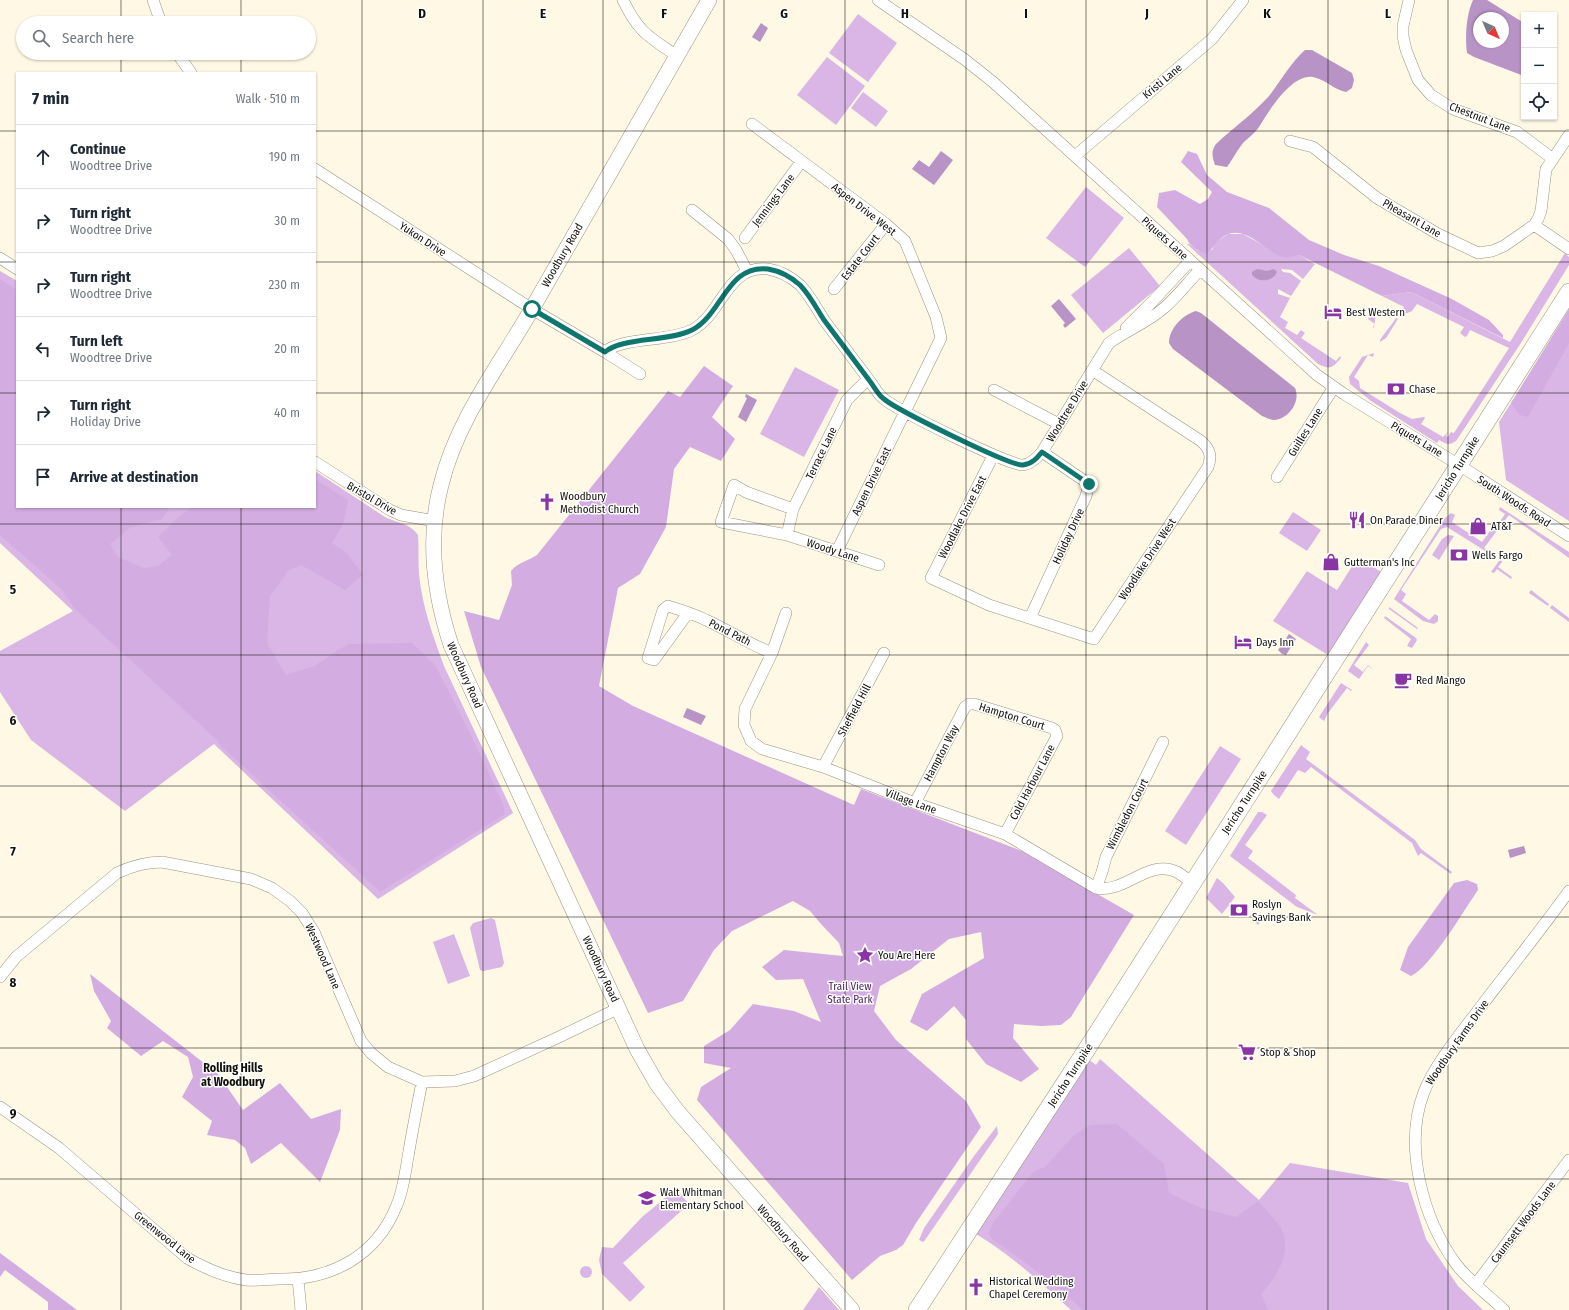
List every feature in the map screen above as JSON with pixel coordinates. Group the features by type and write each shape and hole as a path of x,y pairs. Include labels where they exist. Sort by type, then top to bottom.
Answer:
{"main road":[{"name":"Woodbury Road","path":"709,0 532,309 468,416 454,445 441,486 435,521 433,545 435,578 443,619 452,645 513,781 644,1062 678,1112 852,1310"},
{"name":"Jericho Turnpike","path":"916,1310 1045,1114 1569,292"}],"street":[{"path":"153,0 159,16"},
{"path":"623,0 636,24 647,35 677,56"},
{"name":"Piquets Lane","path":"878,0 964,59 993,82 1298,358 1334,387 1459,465"},
{"name":"Kristi Lane","path":"1074,156 1212,39 1242,0"},
{"name":"Chestnut Lane","path":"1409,0 1403,26 1403,36 1406,50 1418,80 1431,95 1453,109 1517,132 1553,159"},
{"path":"182,60 190,72"},
{"name":"Aspen Drive West","path":"752,124 886,224 905,241 936,317 941,338 905,412"},
{"path":"1536,222 1543,198 1546,169 1569,135"},
{"name":"Pheasant Lane","path":"1290,140 1313,148 1377,198 1438,234 1478,253 1492,251 1504,246 1536,222"},
{"name":"Jennings Lane","path":"745,238 801,162"},
{"name":"Yukon Drive","path":"316,170 532,309"},
{"path":"605,352 611,346 654,340 692,330 704,321 730,286 747,271 736,250 728,239 692,210"},
{"path":"1536,222 1569,240"},
{"path":"1536,222 1569,249"},
{"name":"Estate Court","path":"834,289 886,224"},
{"path":"0,258 16,268"},
{"name":"Woodtree Drive","path":"1120,335 1190,260"},
{"name":"Woodtree Drive","path":"747,271 768,269 785,274 801,286 839,341 884,399 905,412 993,456 1023,465 1036,459 1042,452 1109,343 1120,335 1149,319 1164,308 1200,270"},
{"path":"532,309 640,374"},
{"name":"Woodlake Drive West","path":"931,578 989,605 1094,639 1208,467 1210,452 1201,441 1092,370"},
{"name":"Terrace Lane","path":"787,535 794,509 847,400 868,379"},
{"name":"Guilles Lane","path":"1277,477 1334,387"},
{"path":"994,390 1059,424"},
{"name":"Aspen Drive East","path":"837,551 905,412"},
{"name":"Holiday Drive","path":"1030,618 1086,496 1089,484 1042,452"},
{"name":"Woodlake Drive East","path":"931,578 993,456"},
{"name":"Bristol Drive","path":"316,463 390,510 401,515 435,521"},
{"name":"South Woods Road","path":"1459,465 1569,536"},
{"name":"Woody Lane","path":"794,509 746,492 734,485 721,522 787,535 878,566"},
{"name":"Pond Path","path":"688,613 654,660 648,658 663,610 668,606 688,613 706,620 761,649 772,653"},
{"name":"Village Lane","path":"786,613 772,653 745,709 744,725 751,741 762,749 823,768 914,803 1005,834 1096,888"},
{"name":"Sheffield Hill","path":"823,768 884,653"},
{"name":"Hampton Court","path":"969,704 974,704 1055,730"},
{"name":"Hampton Way","path":"914,803 965,706 969,704"},
{"name":"Cold Harbour Lane","path":"1005,834 1057,736 1055,730"},
{"name":"Wimbledon Court","path":"1096,888 1106,857 1163,742"},
{"name":"Westwood Lane","path":"0,977 16,957 117,873 133,866 149,862 162,862 251,879 272,888 290,901 302,913 314,932 360,1041 371,1053 388,1067 422,1082 455,1081 474,1076 619,1008"},
{"path":"1096,888 1103,889 1117,886 1154,869 1176,871 1192,882"},
{"name":"Woodbury Farms Drive","path":"1504,1310 1456,1264 1435,1226 1424,1198 1418,1174 1416,1146 1419,1106 1428,1081 1459,1036 1569,892"},
{"name":"Greenwood Lane","path":"0,1107 59,1148 187,1258 205,1269 224,1276 248,1280 298,1279 327,1273 352,1261 376,1241 391,1219 397,1206 402,1187 422,1082"},
{"name":"Caumsett Woods Lane","path":"1476,1284 1569,1160"},
{"path":"298,1279 301,1310"}],"shaded area":[{"path":"1473,0 1487,0 1506,12 1473,12 1473,48 1509,48 1509,14 1521,21 1521,75 1467,53 1466,40 1469,12"},
{"path":"858,14 897,43 868,82 829,53"},
{"path":"761,23 768,28 760,42 752,37"},
{"path":"1305,50 1312,50 1352,73 1354,80 1352,88 1346,92 1342,91 1322,80 1313,77 1297,81 1289,87 1275,103 1254,133 1244,142 1227,167 1215,165 1212,154 1216,144 1263,103 1295,60"},
{"path":"827,57 865,86 836,125 797,95"},
{"path":"863,92 888,111 876,127 851,108"},
{"path":"941,151 953,160 934,185 912,169 919,160 929,167"},
{"path":"1086,187 1124,218 1085,267 1046,238"},
{"path":"1228,234 1243,234 1284,257 1299,255 1315,264 1303,279 1292,270 1281,269 1283,272 1290,273 1301,281 1291,296 1278,289 1278,294 1290,298 1280,317 1288,322 1285,328 1297,335 1301,330 1305,333 1301,338 1336,361 1340,356 1341,358 1333,366 1326,367 1318,364 1187,244 1199,251 1212,250 1216,242"},
{"path":"1129,248 1160,286 1103,333 1071,295"},
{"path":"1565,253 1569,257 1569,265 1519,346 1454,443 1448,444 1439,440 1437,443 1371,401 1350,384 1349,377 1362,357 1368,355 1354,377 1359,381 1360,388 1412,419 1424,417 1425,418 1421,424 1443,437 1448,432 1446,436 1448,437 1451,432 1454,433 1509,348 1470,330 1465,337 1460,333 1464,327 1417,304 1412,311 1405,314 1401,312 1404,307 1382,296 1411,292 1510,342"},
{"path":"1257,269 1267,271 1274,269 1277,272 1272,278 1261,280 1252,275 1252,272"},
{"path":"0,271 16,280 16,508 316,508 316,472 385,517 411,528 418,535 420,586 428,621 440,655 513,813 378,899 214,744 125,811 31,740 0,692 0,651 73,611 0,543"},
{"path":"1059,299 1076,319 1065,328 1063,325 1065,323 1051,306"},
{"path":"1196,311 1201,313 1295,388 1295,404 1289,413 1279,419 1274,420 1262,416 1173,349 1169,343 1171,333 1177,323 1181,319"},
{"path":"1373,311 1376,313 1375,324 1368,319"},
{"path":"1569,312 1569,521 1506,480 1499,422"},
{"path":"1396,318 1398,319 1386,338 1380,342 1382,337"},
{"path":"1374,353 1373,357 1368,355"},
{"path":"795,367 839,390 804,457 760,434"},
{"path":"746,394 757,400 746,422 738,417 747,398 745,397"},
{"path":"1500,507 1569,552 1569,558 1509,515 1484,548 1490,552 1490,554 1447,527 1441,529 1401,590 1406,594 1402,601 1429,620 1435,614 1438,616 1438,621 1434,624 1423,621 1394,599 1445,518 1451,513 1455,515 1452,522 1482,542 1492,528 1495,529 1505,514 1499,510"},
{"path":"1293,512 1321,530 1307,551 1279,533"},
{"path":"1448,535 1454,536 1439,560 1432,555 1442,539"},
{"path":"1358,557 1389,577 1336,660 1273,621 1307,571 1337,590"},
{"path":"1501,560 1502,562 1498,567 1512,577 1511,579 1497,569 1494,573 1491,572"},
{"path":"1531,590 1549,604 1548,606 1529,593"},
{"path":"1552,605 1569,618 1569,622 1550,608"},
{"path":"1389,607 1418,628 1417,629 1389,609"},
{"path":"1385,616 1416,638 1417,640 1412,648 1407,646 1411,639 1384,618"},
{"path":"1289,634 1296,639 1286,655 1282,654 1278,650"},
{"path":"1366,642 1369,645 1354,665 1363,672 1368,665 1374,670 1368,666 1359,679 1348,671"},
{"path":"1341,683 1352,690 1351,691 1347,688 1328,713 1324,721 1319,717"},
{"path":"687,708 706,716 701,725 683,717"},
{"path":"1301,745 1310,752 1306,759 1415,840 1421,849 1452,872 1451,874 1421,853 1418,856 1412,843 1311,767 1305,773 1298,770 1279,799 1274,795 1271,791"},
{"path":"1220,746 1241,759 1186,845 1165,831"},
{"path":"1258,812 1262,812 1267,815 1245,845 1253,851 1248,858 1296,895 1295,898 1318,915 1297,907 1230,856"},
{"path":"1524,846 1526,853 1510,858 1508,850"},
{"path":"1217,878 1235,897 1222,914 1206,898"},
{"path":"1256,913 1276,916 1267,922 1262,919 1258,925 1256,923 1260,919 1255,915"},
{"path":"491,918 495,920 504,963 502,967 483,971 480,970 470,928 473,923"},
{"path":"454,934 470,976 448,984 433,942"},
{"path":"1088,1059 1096,1065 1100,1059 1259,1200 1290,1163 1408,1183 1426,1239 1458,1286 1483,1310 1071,1310 1035,1277 1010,1257 969,1230"},
{"path":"997,1126 998,1134 925,1240 923,1242 919,1240 924,1228 974,1156"},
{"path":"676,1189 689,1204 623,1263 645,1287 630,1302 602,1274 599,1260 602,1247 613,1248 642,1217"},
{"path":"584,1266 588,1266 592,1272 588,1278 584,1278 580,1274 580,1270"},
{"path":"819,1287 839,1310 803,1310"}],"green space":[{"path":"1188,151 1197,154 1207,175 1227,192 1269,208 1309,240 1344,255 1379,266 1452,299 1489,320 1503,335 1503,338 1411,292 1382,296 1299,255 1283,257 1276,254 1249,236 1234,233 1226,235 1206,254 1198,250 1190,244 1157,207 1159,193 1175,190 1200,204 1208,199 1212,192 1181,162"},
{"path":"0,279 16,289 16,508 169,508 162,519 131,527 110,544 118,557 144,568 158,566 172,555 158,537 174,521 191,508 316,508 316,480 348,500 343,524 332,543 348,554 363,575 345,590 301,565 288,571 270,596 267,643 286,675 314,666 348,644 412,643 435,665 469,731 504,806 505,814 380,892 76,610 61,589 0,535"},
{"path":"1569,309 1569,343 1528,417 1520,415 1511,403"},
{"name":"Trail View State Park","path":"704,366 733,386 712,417 735,439 721,461 690,447 674,469 666,527 640,574 618,588 599,686 633,706 854,805 861,789 1022,851 1134,915 1071,1017 1061,1025 1041,1026 1014,1024 1013,1038 1039,1069 1021,1082 986,1064 966,1039 966,1020 954,1006 927,1031 910,1022 922,994 984,958 981,932 949,939 911,969 880,986 874,1011 896,1040 966,1101 981,1127 916,1223 903,1245 896,1250 880,1256 852,1280 697,1100 701,1087 731,1068 704,1063 704,1046 730,1030 753,1004 794,1011 821,1022 803,979 776,980 762,967 784,950 843,956 839,943 810,911 793,901 732,931 714,950 683,1001 648,1013 481,667 464,611 499,620 512,585 511,571 513,568 537,555 668,391 680,397"},
{"path":"1467,880 1477,884 1478,890 1437,950 1419,971 1411,976 1400,970 1408,947 1454,883"},
{"path":"90,974 218,1074 243,1110 280,1083 311,1119 341,1109 340,1130 320,1182 281,1143 251,1164 245,1148 235,1140 207,1135 212,1121 182,1097 193,1077 188,1057 163,1041 141,1056 107,1028 111,1021 94,991"},
{"path":"1117,1124 1164,1164 1169,1193 1201,1208 1236,1217 1258,1201 1275,1220 1283,1233 1285,1250 1276,1274 1261,1294 1268,1310 1083,1310 1042,1275 991,1238 989,1233 993,1223 1033,1172 1045,1167 1073,1136 1090,1125"},
{"path":"0,1253 77,1310 48,1310 48,1302 5,1270 0,1277"}],"place":[{"name":"Best Western","path":"1333,312"},
{"name":"Chase","path":"1396,389"},
{"name":"Woodbury Methodist Church","path":"547,502"},
{"name":"On Parade Diner","path":"1357,520"},
{"name":"AT&T","path":"1478,526"},
{"name":"Wells Fargo","path":"1459,555"},
{"name":"Gutterman's Inc","path":"1331,562"},
{"name":"Days Inn","path":"1243,642"},
{"name":"Red Mango","path":"1403,680"},
{"name":"Roslyn Savings Bank","path":"1239,910"},
{"name":"You Are Here","path":"865,955"},
{"name":"Stop & Shop","path":"1247,1052"},
{"name":"Walt Whitman Elementary School","path":"647,1198"},
{"name":"Historical Wedding Chapel Ceremony","path":"976,1287"}],"district":[{"name":"Rolling Hills at Woodbury","path":"233,1075"}],"route":[{"path":"532,309 605,352 611,346 654,340 692,330 704,321 730,286 747,271 768,269 785,274 801,286 839,341 884,399 905,412 993,456 1016,464 1023,465 1030,463 1042,452 1089,484"}]}
